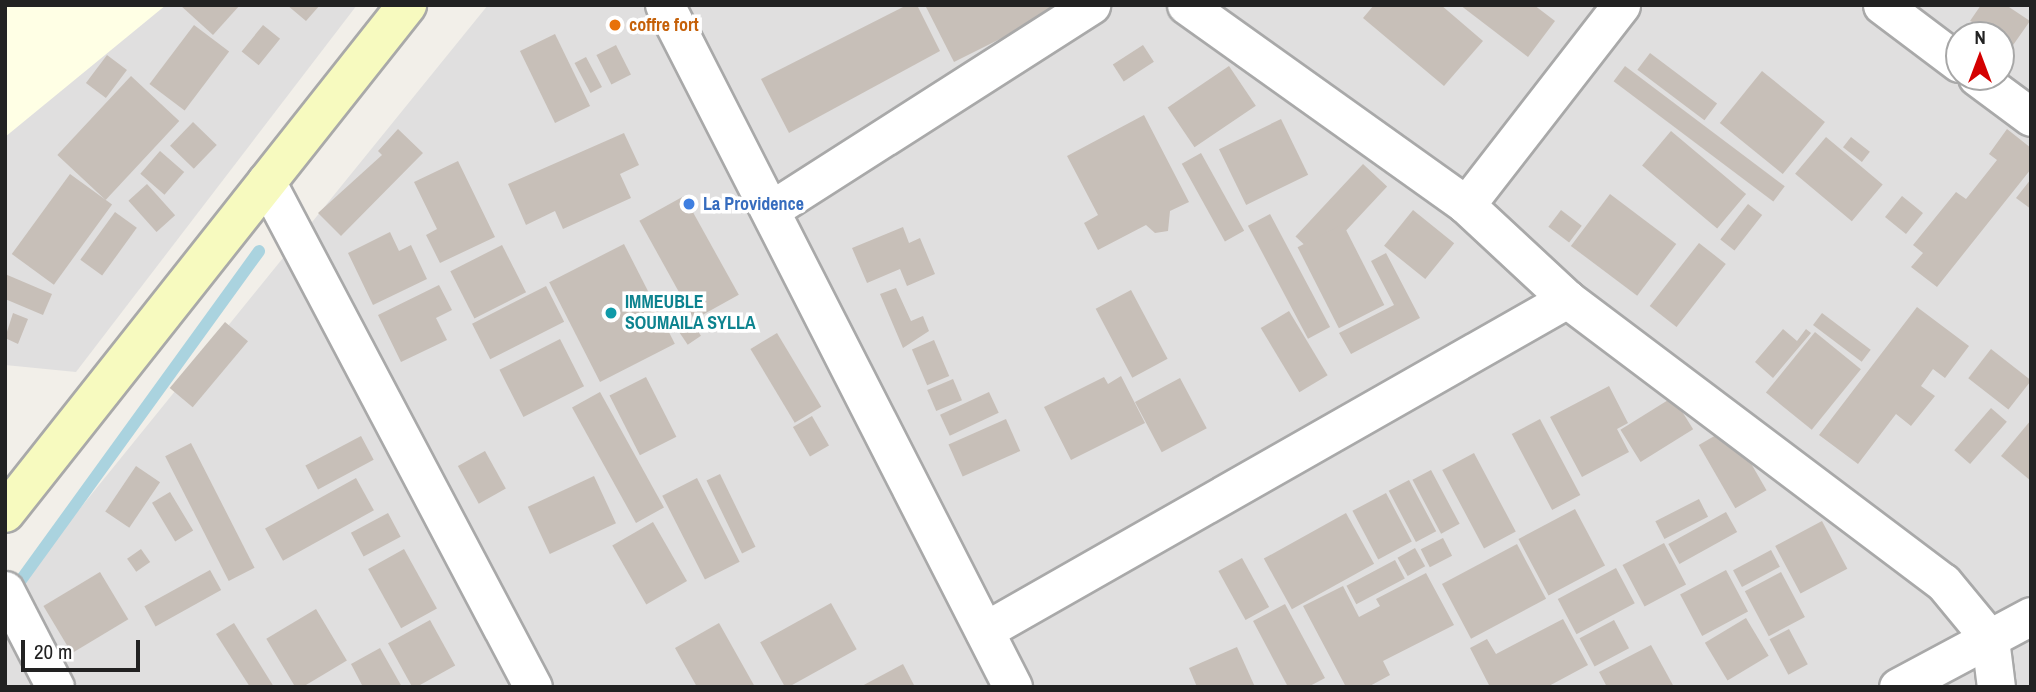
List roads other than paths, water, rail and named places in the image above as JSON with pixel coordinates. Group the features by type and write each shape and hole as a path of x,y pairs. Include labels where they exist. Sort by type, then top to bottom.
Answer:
{"main road":[{"path":"5,513 407,5"}],"street":[{"path":"665,5 772,209 1013,687"},
{"path":"772,209 1091,5"},
{"path":"1186,5 1466,205 1567,299 1942,582 1990,639 1996,687"},
{"path":"1466,205 1621,5"},
{"path":"1882,5 1945,52"},
{"path":"1996,91 2031,117"},
{"path":"266,181 533,687"},
{"path":"984,631 1567,299"},
{"path":"5,590 55,687"},
{"path":"1898,687 2031,616"}],"waterway":[{"path":"21,580 259,251"}],"place":[{"name":"coffre fort","path":"615,25"},
{"name":"La Providence","path":"689,204"},
{"name":"IMMEUBLE SOUMAILA SYLLA","path":"611,313"}]}
